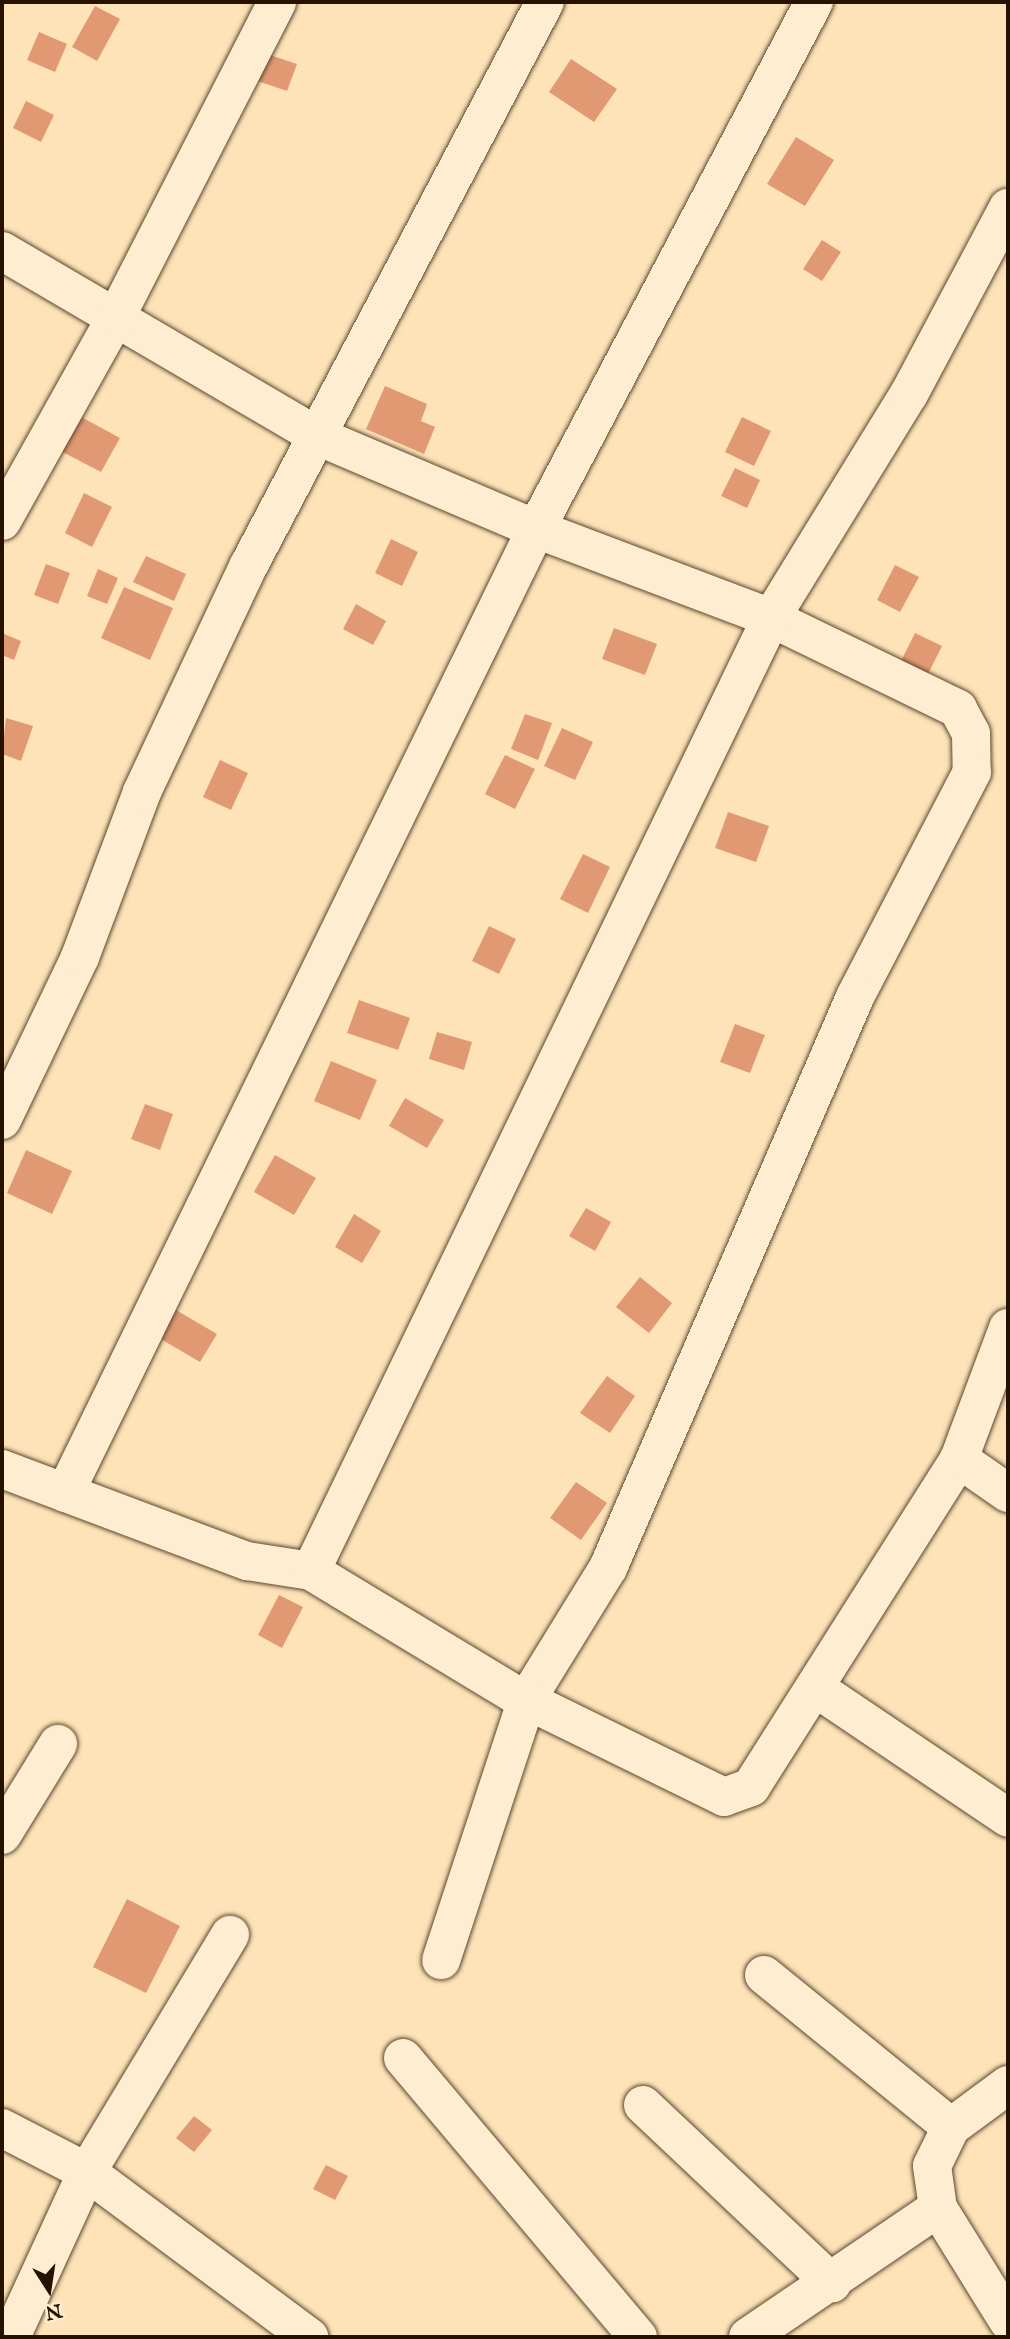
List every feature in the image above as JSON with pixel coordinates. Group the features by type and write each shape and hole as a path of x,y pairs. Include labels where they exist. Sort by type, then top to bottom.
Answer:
{"street":[{"path":"2,521 115,319 277,2"},
{"path":"2,1120 80,957 142,792 249,565 545,2"},
{"path":"65,1493 536,529 814,2"},
{"path":"311,1571 771,618 909,394 1008,208"},
{"path":"2,251 317,436 536,529 771,618 958,709 971,733 972,772 855,997 608,1568 527,1699 441,1960"},
{"path":"2,1469 247,1560 311,1571 348,1590 471,1671 724,1797 751,1787 817,1689 959,1459 1008,1328"},
{"path":"959,1459 1008,1493"},
{"path":"817,1689 1008,1818"},
{"path":"2,1835 58,1744"},
{"path":"11,2337 87,2172 230,1935"},
{"path":"764,1975 951,2127"},
{"path":"403,2058 638,2337"},
{"path":"1008,2085 951,2127 932,2166 938,2208 1008,2321"},
{"path":"643,2105 832,2283"},
{"path":"2,2128 87,2172 309,2337"},
{"path":"748,2337 832,2283 938,2208"}],"building":[{"path":"95,6 120,19 97,61 72,47"},
{"path":"39,32 67,44 55,72 27,60"},
{"path":"261,52 297,64 287,91 252,79"},
{"path":"571,59 617,89 594,122 549,92"},
{"path":"26,101 54,115 41,142 13,128"},
{"path":"796,137 834,160 805,206 767,184"},
{"path":"822,240 841,252 822,281 803,269"},
{"path":"385,386 427,404 421,421 435,427 424,454 366,429"},
{"path":"72,412 120,438 101,472 53,447"},
{"path":"742,417 771,431 754,466 725,452"},
{"path":"735,468 760,480 747,508 721,496"},
{"path":"84,493 112,507 92,547 65,533"},
{"path":"391,539 418,552 402,586 375,573"},
{"path":"146,556 186,574 174,601 133,582"},
{"path":"46,564 70,573 58,604 34,595"},
{"path":"895,565 919,577 900,612 877,600"},
{"path":"98,569 118,578 107,604 87,596"},
{"path":"124,587 173,608 150,660 101,638"},
{"path":"356,604 386,621 373,645 343,629"},
{"path":"614,628 657,644 645,675 602,659"},
{"path":"2,633 21,641 14,660 2,655"},
{"path":"915,633 942,646 928,674 901,661"},
{"path":"525,714 552,723 538,760 511,749"},
{"path":"6,718 33,726 21,761 2,754"},
{"path":"562,728 593,742 575,780 544,766"},
{"path":"505,755 535,769 515,809 485,794"},
{"path":"220,760 248,773 231,810 203,797"},
{"path":"728,812 769,826 756,862 715,848"},
{"path":"583,854 610,867 588,913 560,899"},
{"path":"489,926 516,939 499,974 472,961"},
{"path":"359,1000 410,1018 398,1050 347,1033"},
{"path":"735,1024 765,1035 750,1073 720,1062"},
{"path":"437,1032 472,1042 464,1070 429,1059"},
{"path":"331,1061 377,1080 360,1120 314,1101"},
{"path":"405,1098 444,1120 427,1148 389,1126"},
{"path":"145,1104 173,1114 160,1150 131,1139"},
{"path":"26,1150 72,1171 52,1214 7,1193"},
{"path":"275,1155 316,1178 294,1215 254,1192"},
{"path":"586,1208 611,1222 595,1251 569,1236"},
{"path":"354,1214 381,1231 362,1263 335,1247"},
{"path":"640,1277 672,1303 649,1333 616,1307"},
{"path":"176,1310 217,1334 200,1362 159,1338"},
{"path":"607,1376 635,1396 610,1433 580,1413"},
{"path":"576,1482 607,1503 581,1540 550,1518"},
{"path":"279,1595 303,1607 282,1648 258,1635"},
{"path":"127,1899 180,1926 146,1993 93,1967"},
{"path":"194,2116 212,2130 194,2152 176,2138"},
{"path":"326,2165 348,2176 335,2200 313,2189"}]}
